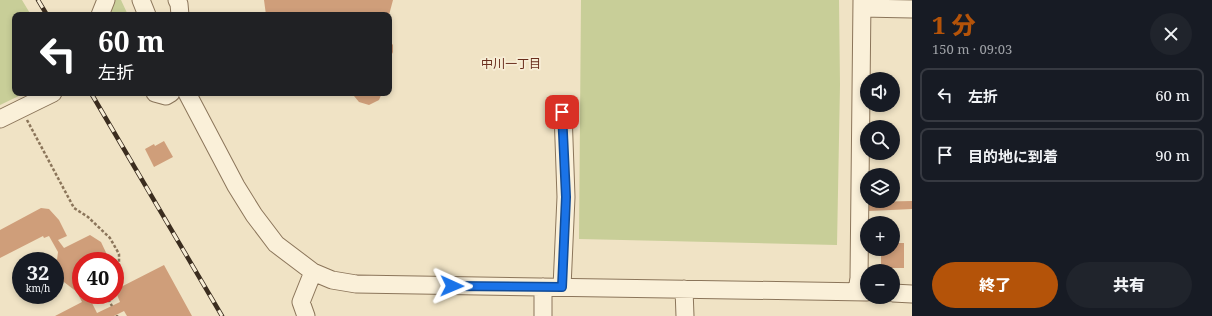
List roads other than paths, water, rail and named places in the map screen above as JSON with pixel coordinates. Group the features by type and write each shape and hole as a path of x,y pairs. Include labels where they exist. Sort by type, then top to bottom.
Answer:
{"street":[{"path":"101,12 106,0"},
{"path":"141,0 146,12"},
{"path":"177,0 180,12"},
{"path":"860,283 862,4 912,9"},
{"path":"0,119 47,96"},
{"path":"189,96 236,186 254,215 276,244 313,272 332,280 356,284 860,292"},
{"path":"562,112 566,197 562,287"},
{"path":"306,316 301,302 313,272"},
{"path":"543,287 543,316"},
{"path":"684,289 685,316"},
{"path":"900,293 912,294"}],"railway":[{"path":"38,0 45,12"},
{"path":"93,96 222,316"}],"district":[{"name":"中川一丁目","path":"511,64"}]}
